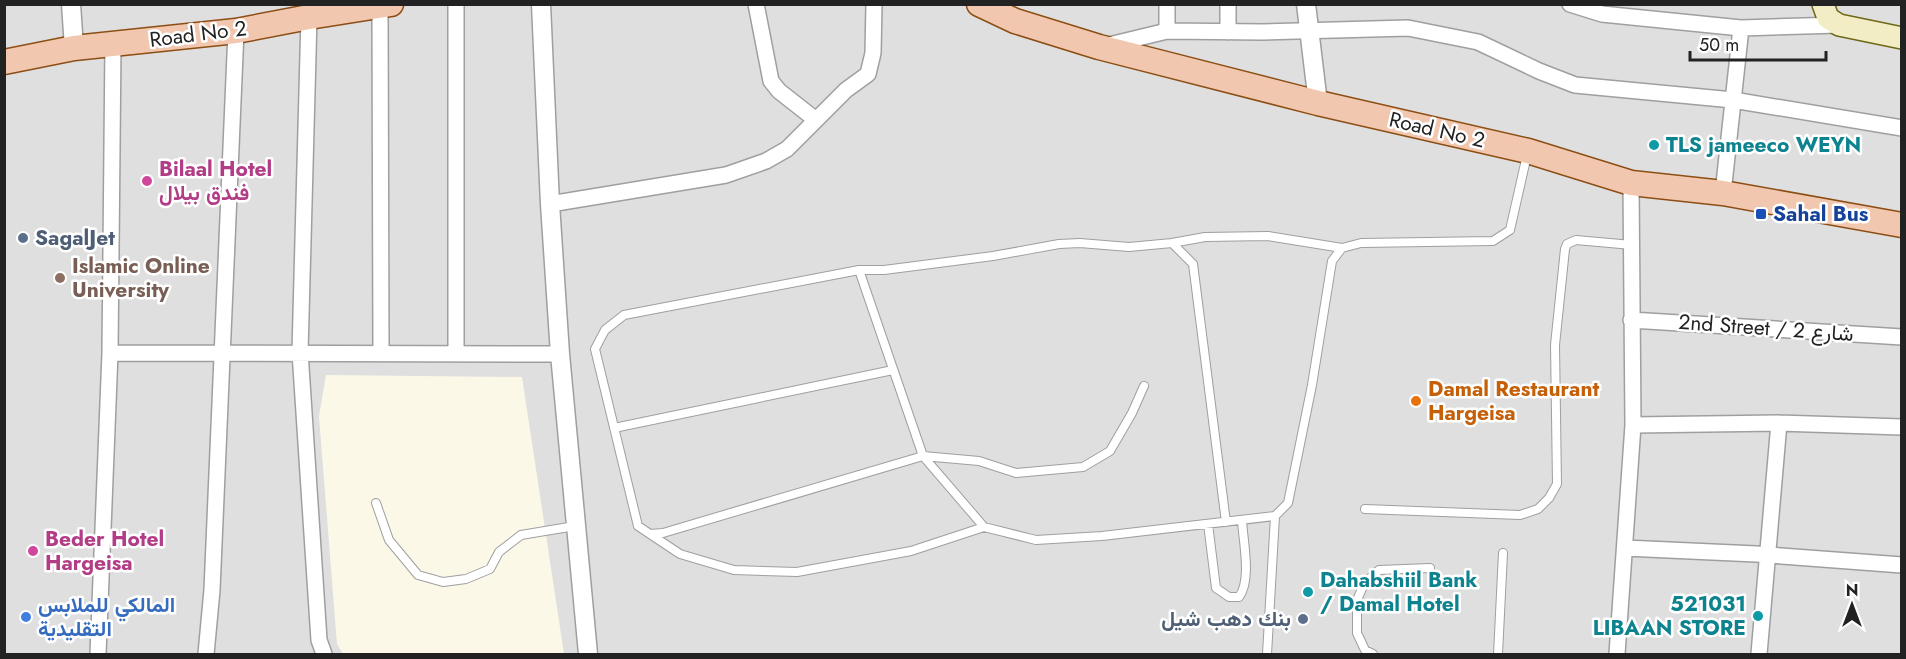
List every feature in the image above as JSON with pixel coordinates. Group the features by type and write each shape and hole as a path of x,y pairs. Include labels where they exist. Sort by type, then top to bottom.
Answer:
{"main road":[{"path":"1823,4 1828,18 1839,25 1902,38"},
{"name":"Road No 2","path":"5,62 74,48 236,32 302,13 385,5"},
{"name":"Road No 2","path":"991,6 1015,21 1099,47 1318,103 1528,151 1631,183 1723,193 1902,225"},
{"path":"4,73 5,62"}],"street":[{"path":"70,4 74,48"},
{"path":"456,4 456,353"},
{"path":"541,4 550,204 560,354 588,654"},
{"path":"756,4 771,81 779,91 816,120"},
{"path":"550,204 726,175 766,161 787,149 846,90 868,74 873,53 874,4"},
{"path":"1167,4 1167,32"},
{"path":"1228,4 1228,32"},
{"path":"1306,4 1318,103"},
{"path":"1570,4 1602,14 1741,28 1839,25"},
{"path":"381,352 385,5"},
{"path":"302,13 300,352 319,640 324,654"},
{"path":"1099,47 1167,32 1310,32 1407,28 1479,42 1539,71 1575,85 1733,100 1902,128"},
{"path":"1723,193 1741,28"},
{"path":"206,654 212,590 236,32"},
{"path":"98,654 110,352 113,43"},
{"path":"1617,654 1633,425 1631,183"},
{"name":"2nd Street / شارع 2","path":"1631,320 1902,337"},
{"path":"110,352 560,354"},
{"path":"1633,425 1779,423 1902,427"},
{"path":"1759,654 1779,423"},
{"path":"1625,548 1902,565"}],"lane":[{"path":"1342,248 1332,261 1312,385 1288,503 1275,516 1102,536 1036,540 984,527 911,551 796,572 734,570 681,554 638,526 595,349 605,330 624,315 859,270 884,270 993,256 1059,244 1129,246 1172,243 1205,237 1268,236 1342,248 1361,243 1493,241 1510,230 1528,151"},
{"path":"1365,509 1520,515 1538,509 1549,498 1557,484 1555,345 1565,249 1568,244 1576,240 1632,245"},
{"path":"1172,243 1192,264 1226,522"},
{"path":"859,270 923,456 984,527"},
{"path":"614,428 893,370"},
{"path":"650,534 663,533 923,456 979,461 1016,473 1083,467 1110,451 1144,386"},
{"path":"376,503 388,540 418,576 443,582 466,579 490,569 499,552 521,535 576,525"},
{"path":"1268,654 1275,516"},
{"path":"1208,524 1216,588 1229,597 1239,597 1246,579 1242,520"},
{"path":"1498,654 1503,553"},
{"path":"1373,654 1365,650 1357,633 1357,600 1364,584 1379,570 1430,568"}],"shaded area":[{"path":"5,5 1901,5 1901,654 5,654"},
{"path":"326,375 522,377 564,654 343,654 337,644 319,416"}],"place":[{"name":"TLS jameeco WEYN","path":"1654,145"},
{"name":"Bilaal Hotel فندق بيلال","path":"147,181"},
{"name":"Sahal Bus","path":"1761,214"},
{"name":"SagalJet","path":"23,238"},
{"name":"Islamic Online University","path":"60,278"},
{"name":"Damal Restaurant Hargeisa","path":"1416,401"},
{"name":"Beder Hotel Hargeisa","path":"33,551"},
{"name":"Dahabshiil Bank / Damal Hotel","path":"1308,592"},
{"name":"521031 LIBAAN STORE","path":"1758,616"},
{"name":"المالكي للملابس التقليدية","path":"26,617"},
{"name":"بنك دهب شيل","path":"1303,619"}]}
